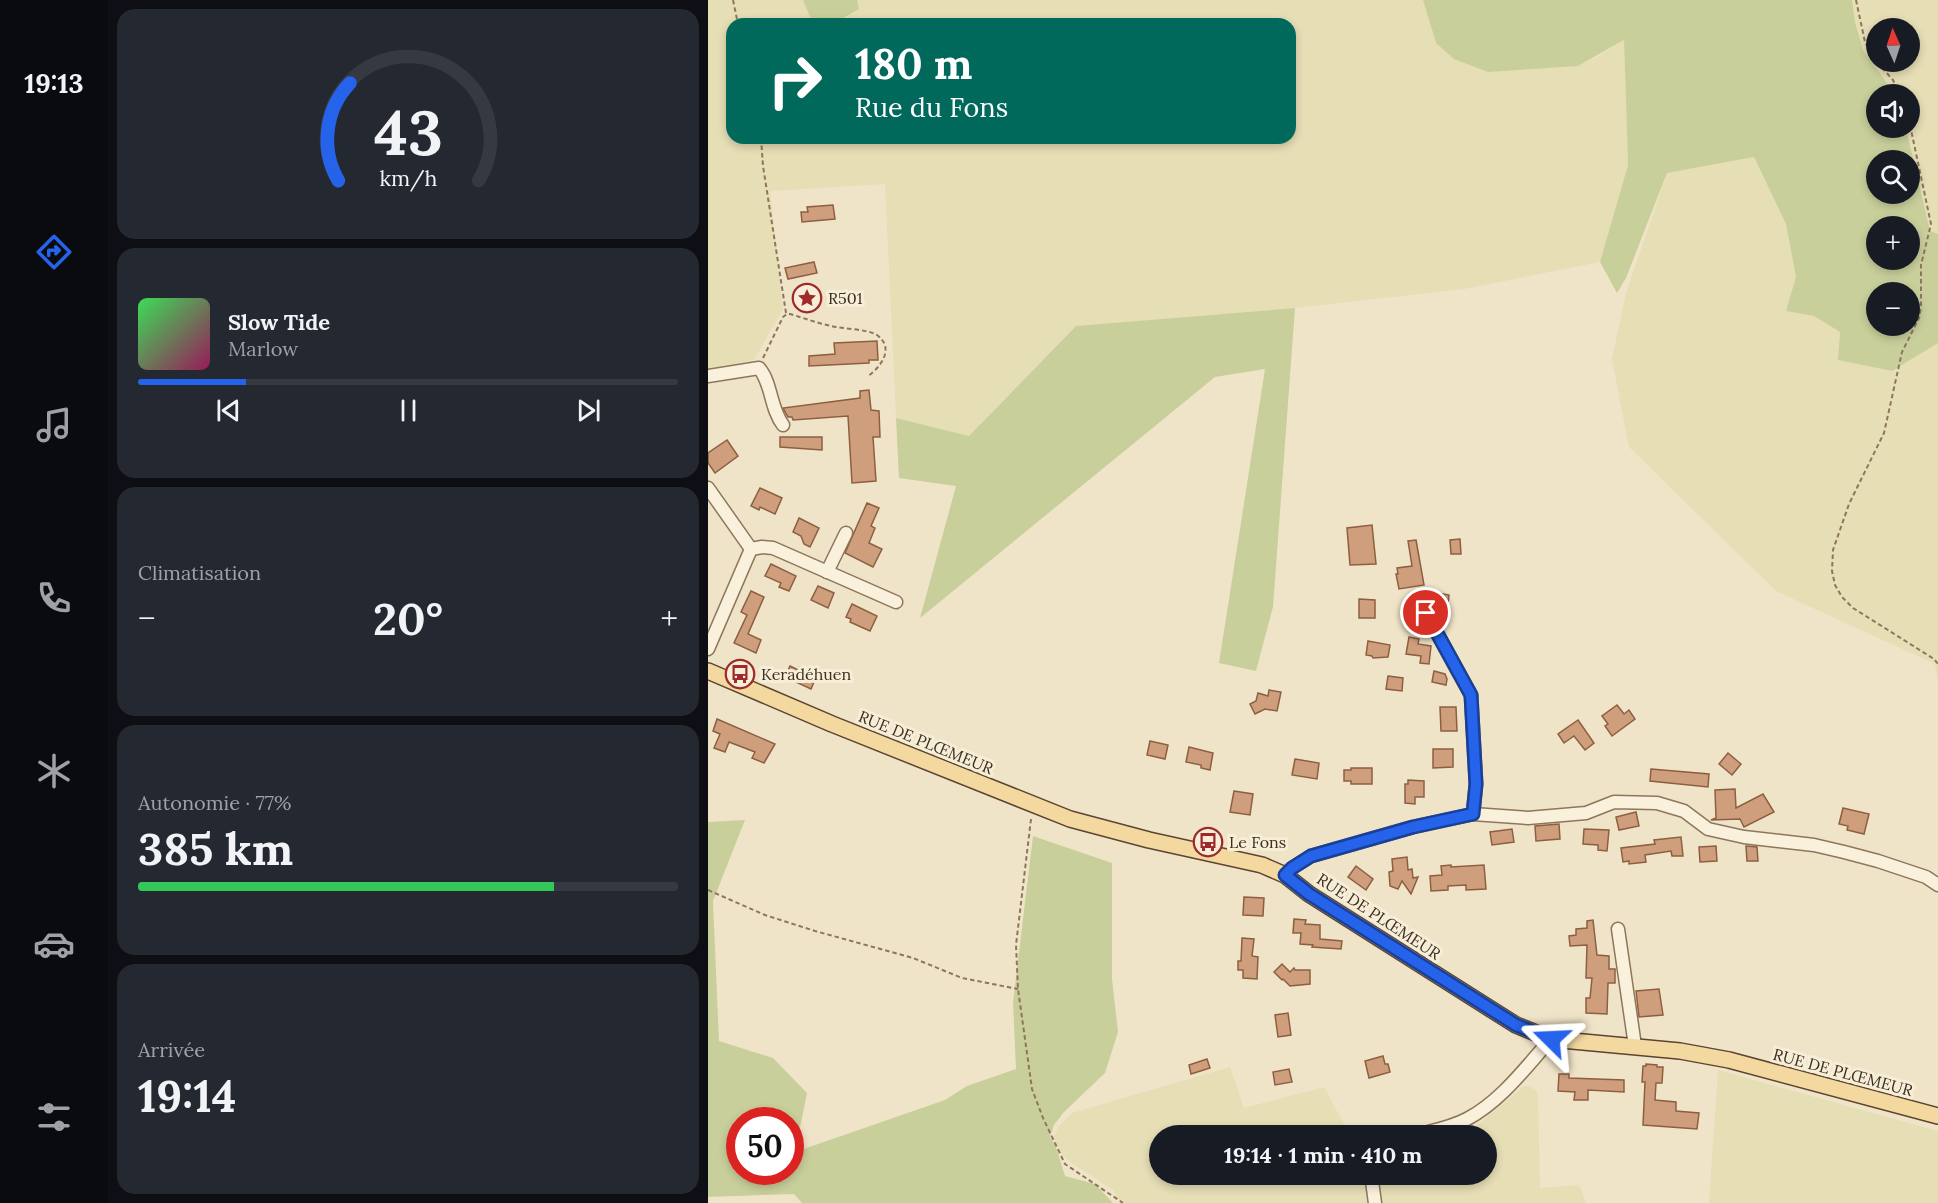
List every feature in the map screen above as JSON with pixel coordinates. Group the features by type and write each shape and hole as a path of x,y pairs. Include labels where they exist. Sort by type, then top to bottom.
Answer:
{"main road":[{"name":"RUE DE PLŒMEUR","path":"708,670 832,724 1032,804 1095,826 1262,865 1285,875 1309,894 1516,1025 1551,1039 1680,1051 1729,1060 1938,1116"}],"street":[{"path":"708,376 759,368 764,374 775,412 783,425"},
{"path":"708,488 751,549"},
{"path":"827,572 846,533"},
{"path":"751,549 773,548 896,602"},
{"path":"708,649 751,549"},
{"path":"1426,613 1471,695 1476,784 1473,814"},
{"path":"1285,875 1311,856 1413,827 1473,814 1528,818 1586,813 1614,802 1657,803 1684,811 1708,829 1744,837 1814,844 1926,877 1938,885"},
{"path":"1618,929 1635,1046"},
{"path":"1454,1125 1492,1103 1551,1039"},
{"path":"1373,1185 1376,1203"}],"path":[{"path":"733,0 737,18"},
{"path":"1856,0 1866,45"},
{"path":"1886,72 1895,84"},
{"path":"1913,138 1930,224 1921,266 1919,318 1902,352 1884,433 1838,531 1833,550 1832,571 1835,585 1842,597 1853,608 1934,659 1938,664"},
{"path":"761,144 787,314"},
{"path":"1930,224 1938,225"},
{"path":"759,368 783,317 787,314"},
{"path":"787,314 829,326 874,333 882,339 886,350 884,361 868,376"},
{"path":"1032,804 1016,945 1018,989 1032,1089 1064,1162 1123,1203"},
{"path":"708,890 765,915 912,958 962,978 1018,989"}],"shaded area":[{"path":"708,0 803,0 810,18 726,18 726,144 1296,144 1296,18 843,18 859,9 857,0 1423,0 1436,43 1549,67 1578,66 1624,40 1628,165 1600,262 1464,289 1295,308 1076,326 969,436 896,418 885,184 770,191 783,309 754,360 708,372"},
{"path":"1852,0 1938,0 1938,234 1930,231 1920,188 1920,150 1911,150 1908,138 1920,138 1920,84 1888,84 1879,72 1920,72 1920,18 1866,18 1866,54 1863,50"},
{"path":"1754,157 1786,224 1796,277 1787,311 1814,316 1840,332 1839,360 1892,371 1938,343 1938,685 1935,664 1776,591 1629,447 1612,359 1626,293 1667,173"},
{"path":"1230,1067 1244,1108 1324,1087 1345,1125 1149,1125 1149,1185 1497,1185 1497,1125 1477,1125 1523,1087 1528,1086 1536,1090 1538,1096 1540,1188 1579,1185 1586,1203 1121,1203 1113,1190 1070,1162 1060,1152 1054,1137 1058,1127 1072,1113"},
{"path":"1718,1070 1938,1131 1938,1203 1709,1203"}],"green space":[{"path":"803,0 857,0 859,9 843,18 810,18"},
{"path":"1423,0 1852,0 1855,22 1866,54 1866,72 1879,72 1888,84 1866,84 1866,138 1908,138 1911,150 1866,150 1866,204 1920,204 1920,188 1930,231 1938,234 1938,343 1892,371 1838,360 1840,332 1814,316 1786,311 1796,277 1786,224 1754,157 1667,173 1626,278 1617,293 1600,262 1628,165 1624,40 1578,66 1488,72 1454,59 1436,43"},
{"path":"1295,308 1273,607 1256,671 1219,663 1265,369 1215,377 920,618 956,486 899,478 896,418 969,436 1076,326"},
{"path":"745,820 713,901 719,1041 773,1058 807,1093 804,1108 726,1107 726,1185 804,1185 804,1149 945,1100 967,1086 1016,1069 1013,1002 1033,836 1112,863 1112,979 1118,1032 1105,1073 1064,1112 1054,1125 1050,1137 1055,1144 1065,1176 1095,1184 1113,1203 802,1203 794,1194 708,1197 708,822"}],"building":[{"path":"833,205 835,219 802,222 801,212 808,212 807,207"},
{"path":"814,262 817,273 788,279 785,268"},
{"path":"807,286 818,295 807,310 796,301"},
{"path":"877,341 878,360 869,360 869,363 809,366 809,356 835,354 834,343"},
{"path":"869,390 871,410 879,411 880,437 873,437 876,481 852,483 848,416 793,420 792,417 788,417 783,408 860,398 860,391"},
{"path":"780,437 822,437 822,450 780,447"},
{"path":"727,440 738,456 715,473 708,463 708,453"},
{"path":"760,488 782,498 775,514 760,507 759,510 751,506"},
{"path":"867,503 879,508 871,526 875,528 869,543 882,549 873,567 845,553"},
{"path":"799,518 819,528 810,547 804,544 801,536 793,532"},
{"path":"1372,525 1376,564 1350,565 1347,528"},
{"path":"1460,539 1461,554 1451,554 1450,540"},
{"path":"1416,540 1424,585 1399,589 1397,568 1412,566 1408,541"},
{"path":"771,564 796,576 789,591 779,587 781,583 765,576"},
{"path":"818,586 834,593 828,608 811,600"},
{"path":"751,591 764,597 748,634 761,640 756,653 734,643 747,615 741,612"},
{"path":"1428,591 1449,595 1448,605 1426,601"},
{"path":"1359,599 1375,600 1375,618 1359,618"},
{"path":"852,604 877,616 870,631 850,622 851,619 846,617"},
{"path":"1409,637 1419,639 1418,644 1431,646 1429,664 1420,663 1421,656 1406,654"},
{"path":"1368,641 1390,645 1388,657 1373,658 1366,655"},
{"path":"790,666 798,670 800,667 817,675 811,689 785,677"},
{"path":"1434,671 1445,674 1446,685 1432,682"},
{"path":"1388,676 1403,678 1402,691 1386,689"},
{"path":"1269,690 1281,692 1277,711 1265,709 1255,714 1250,704 1256,701 1258,693 1268,696"},
{"path":"1617,705 1624,714 1629,710 1635,719 1612,736 1602,716"},
{"path":"1440,707 1456,707 1457,731 1441,731"},
{"path":"717,719 775,744 764,763 752,758 755,752 729,742 725,752 714,748 720,734 713,731"},
{"path":"1578,720 1594,743 1585,750 1574,736 1564,743 1558,734"},
{"path":"1150,741 1168,745 1165,759 1147,755"},
{"path":"1189,747 1213,753 1210,770 1201,768 1201,765 1186,762"},
{"path":"1433,749 1453,749 1453,767 1433,768"},
{"path":"1728,753 1741,764 1732,775 1719,764"},
{"path":"1295,759 1319,763 1317,779 1292,775"},
{"path":"1351,768 1372,768 1372,784 1351,784 1351,781 1344,781 1344,770 1351,770"},
{"path":"1651,769 1709,774 1708,787 1650,781"},
{"path":"1408,780 1424,781 1424,797 1415,797 1415,804 1405,803 1405,784 1408,784"},
{"path":"1735,789 1736,808 1763,794 1774,812 1744,827 1740,819 1711,820 1716,818 1715,790"},
{"path":"1234,791 1253,794 1250,815 1230,812"},
{"path":"1843,808 1869,814 1864,834 1847,830 1848,826 1839,824"},
{"path":"1636,812 1639,826 1619,830 1616,817"},
{"path":"1559,824 1560,839 1536,841 1535,826"},
{"path":"1512,829 1514,842 1492,845 1490,832"},
{"path":"1584,829 1609,830 1607,851 1598,850 1598,845 1583,844"},
{"path":"1681,837 1683,856 1672,856 1671,851 1645,855 1646,862 1629,864 1629,861 1623,862 1621,848 1655,844 1654,840"},
{"path":"1716,846 1717,861 1700,862 1699,847"},
{"path":"1746,846 1757,847 1758,861 1747,861"},
{"path":"1407,857 1408,870 1412,869 1413,878 1418,877 1411,894 1402,881 1398,889 1390,886 1389,872 1393,871 1392,859"},
{"path":"1451,865 1451,867 1484,865 1486,889 1466,890 1466,885 1448,886 1448,890 1431,891 1430,876 1442,875 1441,866"},
{"path":"1356,866 1373,879 1366,890 1348,877"},
{"path":"1244,897 1264,898 1263,916 1243,915"},
{"path":"1294,919 1306,920 1305,924 1320,925 1320,939 1342,941 1341,949 1300,944 1301,933 1293,933"},
{"path":"1593,920 1597,955 1609,956 1609,969 1615,969 1615,983 1608,983 1607,1014 1586,1013 1586,998 1590,998 1592,978 1586,978 1587,945 1570,946 1569,936 1576,935 1576,929 1587,928 1587,921"},
{"path":"1242,938 1254,939 1252,956 1258,957 1257,979 1243,978 1243,970 1238,970 1238,961 1241,961"},
{"path":"1282,964 1290,972 1294,968 1295,970 1310,970 1310,984 1290,986 1274,972"},
{"path":"1659,989 1663,1015 1639,1017 1636,991"},
{"path":"1288,1013 1291,1035 1278,1037 1275,1015"},
{"path":"1383,1056 1390,1072 1369,1078 1365,1061"},
{"path":"1207,1059 1210,1068 1191,1074 1189,1065"},
{"path":"1646,1064 1663,1067 1662,1083 1656,1083 1655,1100 1676,1102 1676,1111 1699,1113 1697,1129 1643,1125 1645,1082 1642,1082 1643,1066"},
{"path":"1289,1069 1292,1082 1275,1085 1273,1072"},
{"path":"1559,1074 1569,1074 1569,1078 1624,1080 1624,1092 1588,1090 1588,1100 1574,1100 1575,1092 1558,1091"}],"place":[{"name":"R501","path":"807,298"},
{"name":"Keradéhuen","path":"740,674"},
{"name":"Le Fons","path":"1208,842"}],"route":[{"path":"1426,613 1471,695 1476,784 1473,814 1413,827 1311,856 1285,875 1309,894 1516,1025 1551,1039"}]}
